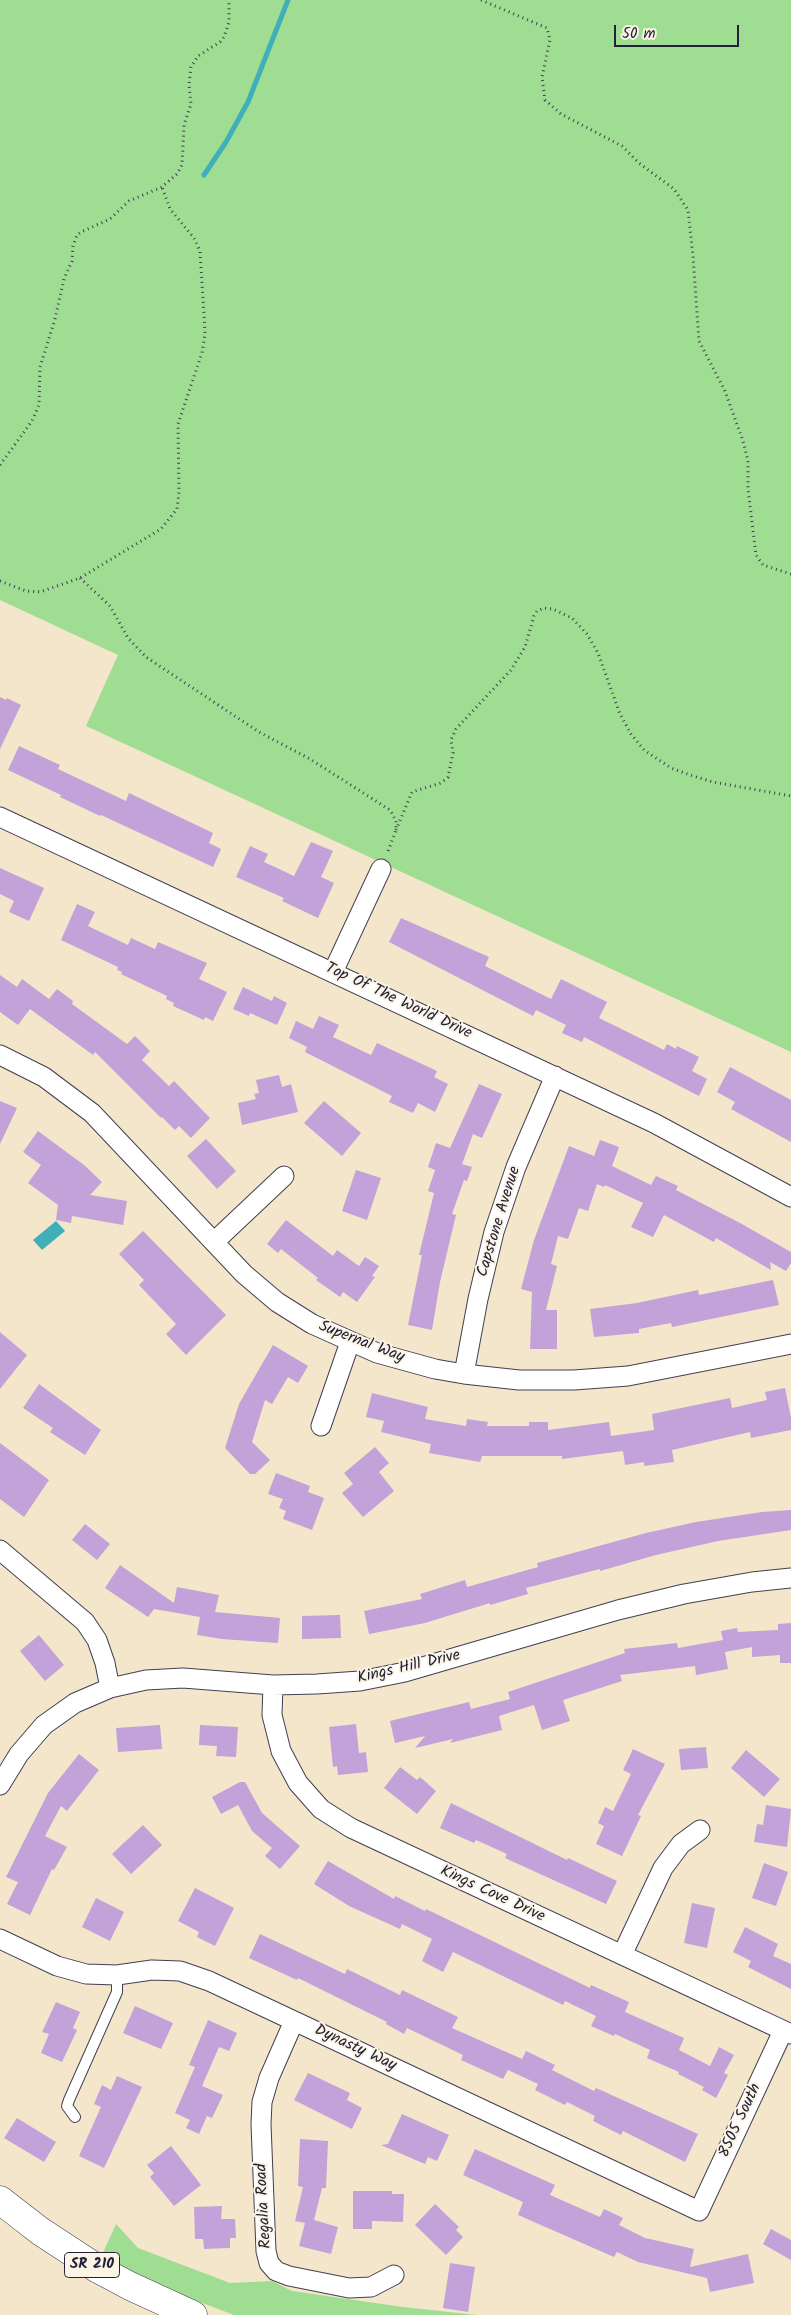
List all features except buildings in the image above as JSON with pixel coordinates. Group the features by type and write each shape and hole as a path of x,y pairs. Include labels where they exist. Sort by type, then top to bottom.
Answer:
{"main road":[{"name":"SR 210","path":"0,2200 40,2231 98,2269 193,2315"}],"street":[{"name":"Top Of The World Drive","path":"0,817 654,1123 791,1197"},
{"path":"334,972 381,869"},
{"name":"Supernal Way","path":"0,1055 44,1077 92,1113 244,1274 277,1302 312,1324 350,1342 404,1361 464,1374 519,1380 574,1380 628,1376 791,1344"},
{"name":"Capstone Avenue","path":"464,1374 494,1232 516,1167 555,1076"},
{"path":"214,1242 284,1176"},
{"path":"320,1426 350,1342"},
{"path":"0,1550 72,1609 85,1622 97,1640 105,1663 110,1688"},
{"name":"Kings Hill Drive","path":"0,1785 19,1754 44,1726 75,1703 110,1688 146,1680 183,1678 273,1685 352,1681 405,1672 618,1610 684,1594 752,1582 791,1578"},
{"name":"Kings Cove Drive","path":"273,1685 272,1715 281,1751 298,1783 321,1809 351,1828 787,2032"},
{"path":"622,1956 663,1868 681,1844 700,1830"},
{"name":"Dynasty Way","path":"0,1939 57,1966 86,1974 117,1975 152,1970 180,1971 208,1981 699,2211"},
{"name":"Regalia Road","path":"294,2021 269,2078 262,2102 261,2124 266,2251 269,2263 276,2271 289,2276 349,2288 371,2287 394,2275"},
{"name":"8505 South","path":"699,2211 787,2032"}],"lane":[{"path":"75,2117 67,2106 117,1992 117,1975"}],"path":[{"path":"0,465 32,421 39,405 40,367 55,320 64,280 72,261 73,246 77,236 81,232 110,218 129,201 162,187 177,174 182,165 184,125 191,104 189,84 191,67 198,56 220,42 224,37 229,22 229,0"},
{"path":"481,0 547,28 550,40 542,77 544,100 561,114 622,146 639,163 674,188 688,210 698,341 725,391 743,441 748,461 748,489 756,556 764,566 791,574"},
{"path":"0,581 26,591 40,592 80,578 161,528 172,516 179,502 178,424 199,364 205,334 202,267 197,244 170,209 162,187"},
{"path":"80,578 110,606 128,638 146,656 259,732 378,801 390,810 396,821 396,830"},
{"path":"381,869 408,797 412,792 441,783 448,777 453,753 451,740 456,728 511,670 525,646 534,616 537,611 544,608 553,609 572,618 587,634 598,653 620,714 631,734 644,750 671,768 693,776 713,782 791,796"}],"green space":[{"path":"0,0 791,0 791,1052 86,726 118,655 0,600"},
{"path":"116,2224 138,2248 230,2283 272,2281 292,2291 403,2307 477,2315 234,2315 184,2296 126,2270 102,2255"}],"water":[{"path":"56,1221 65,1231 42,1250 33,1240"}],"waterway":[{"path":"204,175 226,142 248,102 288,0"}]}
